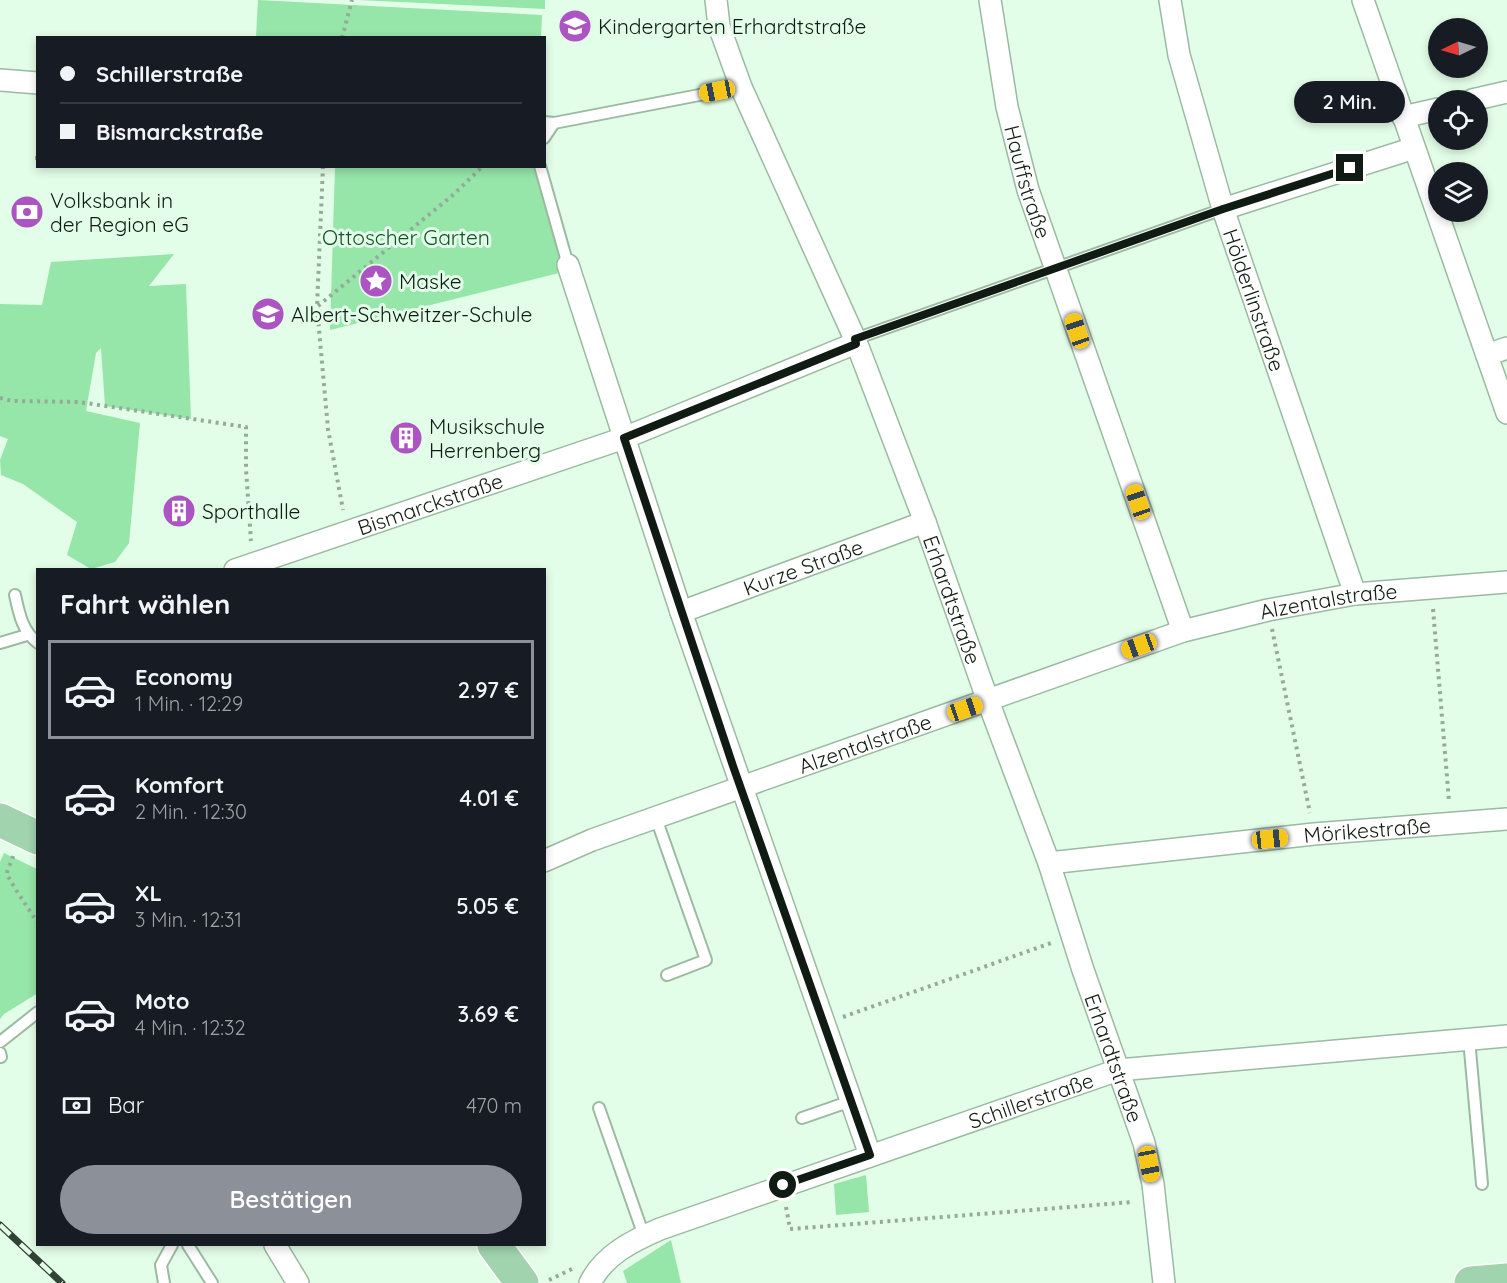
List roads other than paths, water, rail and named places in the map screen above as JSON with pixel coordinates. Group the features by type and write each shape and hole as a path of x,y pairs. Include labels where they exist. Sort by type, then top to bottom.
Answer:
{"main road":[{"path":"0,820 26,845"},
{"path":"495,1246 522,1283"},
{"path":"1472,1283 1507,1280"}],"street":[{"name":"Erhardtstraße","path":"716,0 719,26 741,87 856,341 925,522 988,701 1049,863 1071,936 1141,1135 1149,1164 1158,1218 1164,1283"},
{"name":"Hauffstraße","path":"990,0 1007,107 1028,190 1183,631"},
{"name":"Hölderlinstraße","path":"1170,0 1179,55 1223,209 1355,594"},
{"path":"1363,0 1414,148 1497,352 1507,413"},
{"path":"0,80 36,83"},
{"path":"1488,96 1507,92"},
{"path":"1403,117 1428,111"},
{"name":"Bismarckstraße","path":"1223,209 1414,148"},
{"path":"568,265 681,612 870,1155"},
{"name":"Bismarckstraße","path":"244,566 624,438 856,341"},
{"name":"Kurze Straße","path":"681,612 925,522"},
{"name":"Alzentalstraße","path":"546,860 592,840 1183,631 1268,610 1355,594 1507,582"},
{"name":"Mörikestraße","path":"1049,863 1314,834 1507,819"},
{"name":"Schillerstraße","path":"591,1283 597,1270 607,1259 644,1236 783,1185 1118,1070 1507,1036"},
{"path":"276,1246 298,1283"}],"lane":[{"path":"549,123 741,87"},
{"path":"541,168 568,265"},
{"name":"Bismarckstraße","path":"856,341 1055,267 1223,209"},
{"path":"15,595 27,635 36,642"},
{"path":"0,643 27,635"},
{"path":"656,818 705,960 667,975"},
{"path":"0,1042 36,1014"},
{"path":"1469,1039 1482,1184"},
{"path":"802,1118 851,1101"},
{"path":"599,1108 644,1236"},
{"path":"164,1283 161,1265 171,1246"},
{"path":"189,1246 212,1283"}],"railway":[{"path":"0,1225 62,1283"}],"place":[{"name":"Kindergarten Erhardtstraße","path":"575,26"},
{"name":"Volksbank in der Region eG","path":"27,212"},
{"name":"Maske","path":"376,281"},
{"name":"Albert-Schweitzer-Schule","path":"268,314"},
{"name":"Musikschule Herrenberg","path":"406,438"},
{"name":"Sporthalle","path":"179,511"}],"park label":[{"name":"Ottoscher Garten","path":"406,237"}]}
